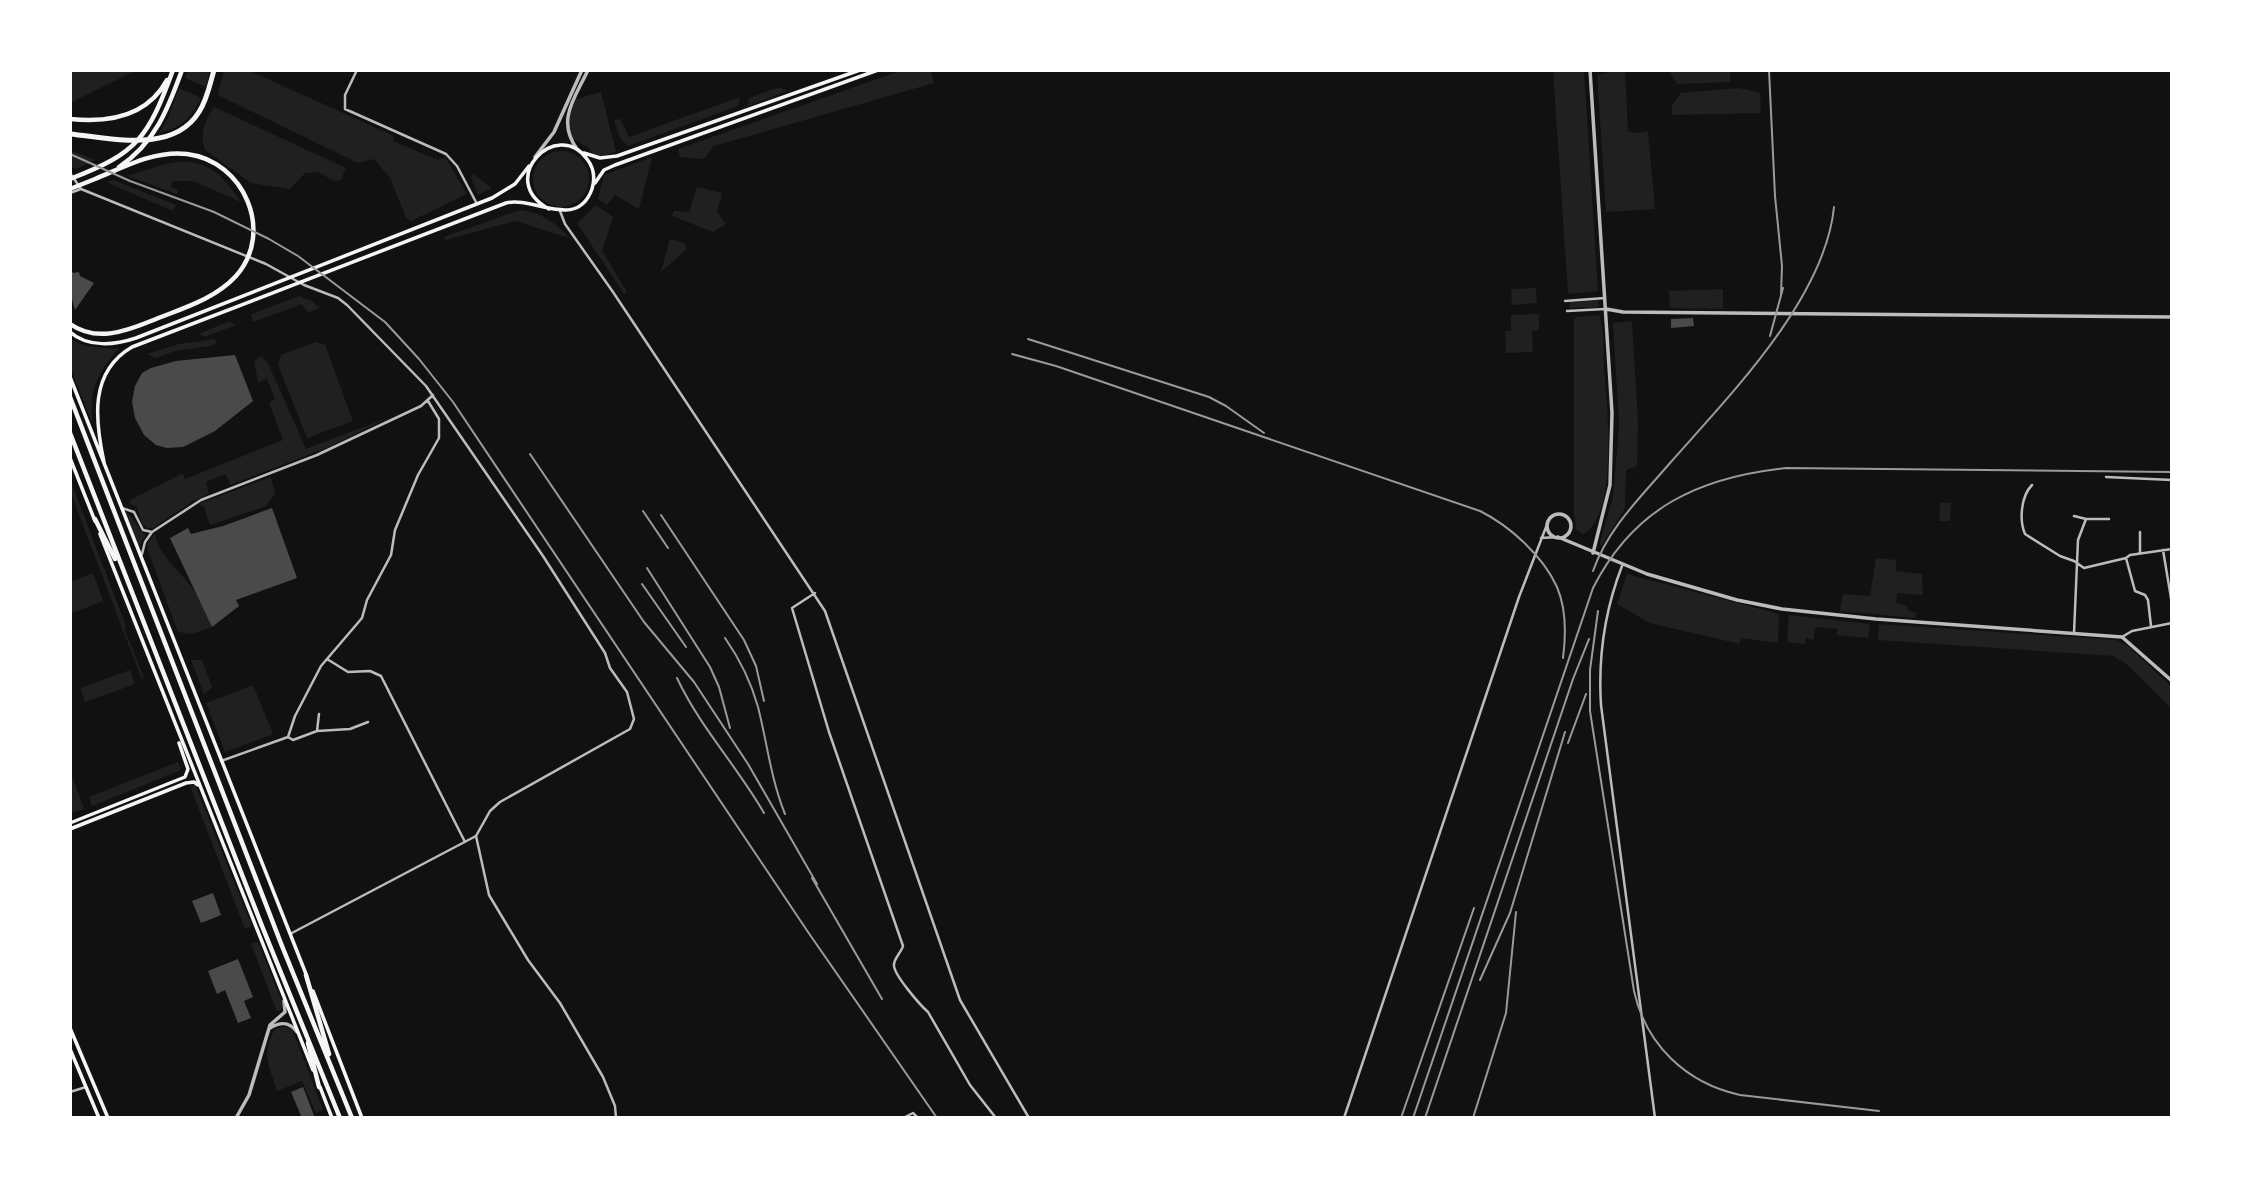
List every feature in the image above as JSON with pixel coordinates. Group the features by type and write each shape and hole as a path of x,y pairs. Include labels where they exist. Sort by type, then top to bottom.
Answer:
{"highway":[{"path":"70,134 122,139 163,138 180,131 199,113 214,70"}],"main road":[{"path":"70,119 99,121 132,113 155,97 173,70"},
{"path":"70,180 105,166 131,148 152,120 173,70"},
{"path":"70,191 133,157 153,135 166,112 182,70"},
{"path":"70,332 89,342 122,342 477,204 511,187 540,152 555,145 571,147 596,158 617,156 860,70"},
{"path":"107,475 96,411 100,387 108,369 120,355 132,347 512,202 526,202 560,212 569,211 584,202 600,174 615,164 878,70"},
{"path":"579,150 593,171 592,188"},
{"path":"70,324 82,331 97,334 123,332 201,300 219,290 242,268 250,250 253,218 248,199 227,171 214,163 195,155 166,154 141,160 95,178"},
{"path":"534,158 528,177 529,188 533,197 549,209"},
{"path":"70,377 362,1118"},
{"path":"70,397 272,920 352,1118"},
{"path":"70,433 262,926 341,1118"},
{"path":"70,458 331,1118"},
{"path":"95,519 126,580"},
{"path":"70,823 187,775 187,765 171,717"},
{"path":"70,829 189,782 196,784 203,794"},
{"path":"306,975 335,1075"},
{"path":"304,1025 319,1087"},
{"path":"70,1028 108,1118"},
{"path":"70,1049 99,1118"},
{"path":"79,1069 86,1066"}],"street":[{"path":"357,70 343,101 345,109 446,154 457,166 477,204"},
{"path":"534,158 554,132 582,70"},
{"path":"579,150 568,134 566,120 588,70"},
{"path":"1590,70 1612,405 1609,491 1592,553"},
{"path":"70,173 81,189"},
{"path":"70,191 81,189 256,260 309,287 338,298 411,368 433,395 543,555 627,692 634,719 630,729 526,785 495,805 476,836 290,934"},
{"path":"560,212 565,224 614,292 815,593 832,625 960,1000 1029,1118"},
{"path":"1564,301 1605,298"},
{"path":"1567,311 1606,309 1623,312 2172,317"},
{"path":"141,559 145,542 152,532 206,498 317,455 428,401 433,395"},
{"path":"288,737 312,682 327,659 362,618 367,600 391,555 395,530 418,475 439,438 439,419 428,401"},
{"path":"2106,477 2172,481"},
{"path":"2032,485 2025,495 2022,523 2025,534 2081,567 2088,568 2140,553 2172,548"},
{"path":"120,508 134,512 143,530 152,532"},
{"path":"1344,1118 1541,538 1554,515 1563,515 1570,521 1567,534 1541,538"},
{"path":"2074,516 2109,519"},
{"path":"2074,633 2079,536 2086,519"},
{"path":"1548,522 1548,530 1558,537 1622,566 1694,588 1782,609 1876,620 2122,637 2151,626 2172,624"},
{"path":"2140,532 2140,553"},
{"path":"2163,550 2172,604"},
{"path":"2126,558 2135,591 2145,595 2148,600 2151,626"},
{"path":"1622,566 1612,593 1601,656 1601,705 1655,1118"},
{"path":"815,593 792,608 829,732 901,941 902,949 894,962 895,971 920,1006 928,1012 970,1085 996,1118"},
{"path":"2122,637 2172,681"},
{"path":"327,659 348,672 370,671 381,676 465,842"},
{"path":"317,731 319,714"},
{"path":"221,761 288,737 293,740 317,731 350,729 368,722"},
{"path":"476,836 486,887 528,960 560,1003 603,1077 615,1106 616,1118"},
{"path":"236,1118 249,1095 268,1030 272,1022 285,1012 284,996"},
{"path":"268,1030 278,1024 286,1024 293,1027 299,1035"},
{"path":"70,1092 86,1087"},
{"path":"903,1118 913,1114 918,1118"}],"shaded area":[{"path":"70,70 129,70 133,72 70,103"},
{"path":"188,70 210,70 206,87 185,78"},
{"path":"224,70 248,70 394,136 393,141 438,160 445,157 467,194 411,221 406,218 390,178 374,159 358,163 218,95"},
{"path":"903,70 930,70 934,83 714,146 704,159 680,157 678,149"},
{"path":"1553,70 1584,70 1598,291 1568,294"},
{"path":"1625,70 1628,131 1648,131 1655,209 1606,212 1597,75"},
{"path":"1730,70 1730,82 1677,84 1670,72"},
{"path":"779,87 788,91 748,106 749,98"},
{"path":"179,88 201,98 185,121 159,133 168,118"},
{"path":"1739,88 1760,93 1761,113 1672,115 1672,106 1681,93"},
{"path":"601,92 616,152 594,156 589,148 572,138 568,121 576,99"},
{"path":"740,97 738,106 628,146 620,138 614,120 620,119 629,137"},
{"path":"214,107 346,168 341,180 334,181 318,172 305,173 290,189 251,183 205,150 204,128"},
{"path":"70,150 95,160 76,169 70,167"},
{"path":"561,151 572,153 581,159 587,168 587,190 581,199 572,205 561,207 550,205 541,199 535,190 533,179 535,168 541,159 550,153"},
{"path":"652,157 639,209 615,195 607,205 598,199 604,175"},
{"path":"184,161 211,169 241,202 193,181 173,181 171,187 178,190 177,194 127,176"},
{"path":"473,174 492,188 478,195 471,177"},
{"path":"113,180 176,205 173,211 106,182"},
{"path":"697,187 722,193 717,212 726,224 713,232 672,216 674,211 689,212"},
{"path":"596,205 613,217 602,251 627,292 624,294 577,223"},
{"path":"520,210 548,219 569,238 515,221 445,240 444,237"},
{"path":"670,239 684,243 687,249 661,272"},
{"path":"1536,288 1537,303 1512,305 1511,289"},
{"path":"1723,289 1723,309 1670,308 1669,291"},
{"path":"299,296 312,301 319,308 308,313 302,304 253,322 251,314"},
{"path":"1598,300 1599,307 1570,308 1570,302"},
{"path":"1539,314 1539,330 1532,331 1533,352 1506,353 1505,331 1511,331 1511,315"},
{"path":"1599,315 1603,334 1608,457 1602,505 1594,523 1583,534 1576,529 1574,514 1574,320 1576,317"},
{"path":"229,321 236,325 205,337 199,334"},
{"path":"1632,321 1638,424 1637,466 1626,470 1625,508 1601,547 1600,542 1613,497 1619,425 1613,323"},
{"path":"70,339 86,346 119,349 105,366 96,384 92,403 93,425 70,367"},
{"path":"215,339 216,344 210,346 175,351 155,358 147,354 179,344"},
{"path":"316,342 325,345 353,421 307,438 278,365 281,355"},
{"path":"261,356 268,363 306,449 387,418 329,447 230,485 226,474 206,482 209,494 193,501 153,528 146,527 137,507 130,504 130,500 179,475 183,474 185,479 283,440 269,403 275,399 267,379 258,382 254,361"},
{"path":"271,477 275,494 266,506 210,525 204,507 198,504"},
{"path":"72,484 126,626 124,628 144,678 142,680 70,491"},
{"path":"1940,503 1951,503 1950,521 1939,521"},
{"path":"125,512 145,535 139,547"},
{"path":"155,533 166,557 195,592 212,627 191,634 178,632 148,551 147,545"},
{"path":"1876,558 1896,560 1896,571 1922,574 1923,595 1897,593 1896,603 1907,606 1909,611 1916,613 1915,618 1840,611 1843,594 1870,596"},
{"path":"93,573 103,601 70,614 70,582"},
{"path":"1627,574 1779,614 1778,643 1741,638 1740,644 1650,623 1617,604"},
{"path":"1789,615 1870,624 1868,638 1836,635 1838,629 1816,627 1813,640 1806,638 1805,644 1787,642"},
{"path":"1879,624 2116,640 2128,646 2172,687 2172,709 2125,663 2113,656 1878,640"},
{"path":"191,660 202,660 212,687 204,695"},
{"path":"130,670 135,684 85,702 80,688"},
{"path":"253,685 273,734 225,752 206,703"},
{"path":"178,762 181,770 92,806 89,797"},
{"path":"73,778 84,809 72,813 70,779"},
{"path":"195,785 252,926 245,929 190,786"},
{"path":"258,942 282,1002 282,1009 277,1012 251,944"},
{"path":"282,1027 293,1031 323,1110 316,1113 302,1081 277,1091 267,1053 275,1029"}],"building":[{"path":"70,271 79,272 80,276 94,283 75,310 70,292"},
{"path":"1693,318 1694,326 1671,328 1671,319"},
{"path":"235,355 253,401 215,431 183,447 167,448 156,445 144,435 135,418 132,402 135,386 142,373 176,361"},
{"path":"272,508 297,578 236,600 239,606 212,627 170,538 188,528 191,534 223,526"},
{"path":"213,893 221,915 201,923 192,901"},
{"path":"238,959 253,997 244,1001 251,1018 238,1023 225,990 217,994 208,971"},
{"path":"303,1087 315,1118 302,1118 291,1092"}],"railway":[{"path":"1769,70 1775,196 1782,266 1781,295"},
{"path":"70,154 130,181 214,212 298,256 385,322 419,359 453,402 808,932 937,1118"},
{"path":"1593,571 1607,541 1626,514 1745,377 1794,311 1827,242 1834,207"},
{"path":"1770,336 1783,288"},
{"path":"1028,339 1209,397 1264,433"},
{"path":"1012,354 1056,366 1480,511 1503,525 1524,543 1551,575 1564,613 1563,658"},
{"path":"530,454 644,622 694,682 748,764 817,884"},
{"path":"1413,1118 1593,588 1628,536 1649,517 1673,501 1725,479 1786,468 2172,472"},
{"path":"643,511 668,548"},
{"path":"661,515 744,640 756,666 764,701"},
{"path":"647,568 710,667 719,687 730,728"},
{"path":"642,584 686,647"},
{"path":"1598,611 1590,670 1590,711 1634,991 1648,1028 1671,1059 1702,1081 1720,1089 1740,1095 1879,1111"},
{"path":"725,638 744,671 755,698 785,814"},
{"path":"1425,1118 1573,679 1589,639"},
{"path":"677,678 696,713 764,813"},
{"path":"1568,743 1586,694"},
{"path":"1480,980 1510,913 1565,732"},
{"path":"812,878 882,999"},
{"path":"1401,1118 1474,908"},
{"path":"1473,1118 1506,1013 1516,912"}]}
